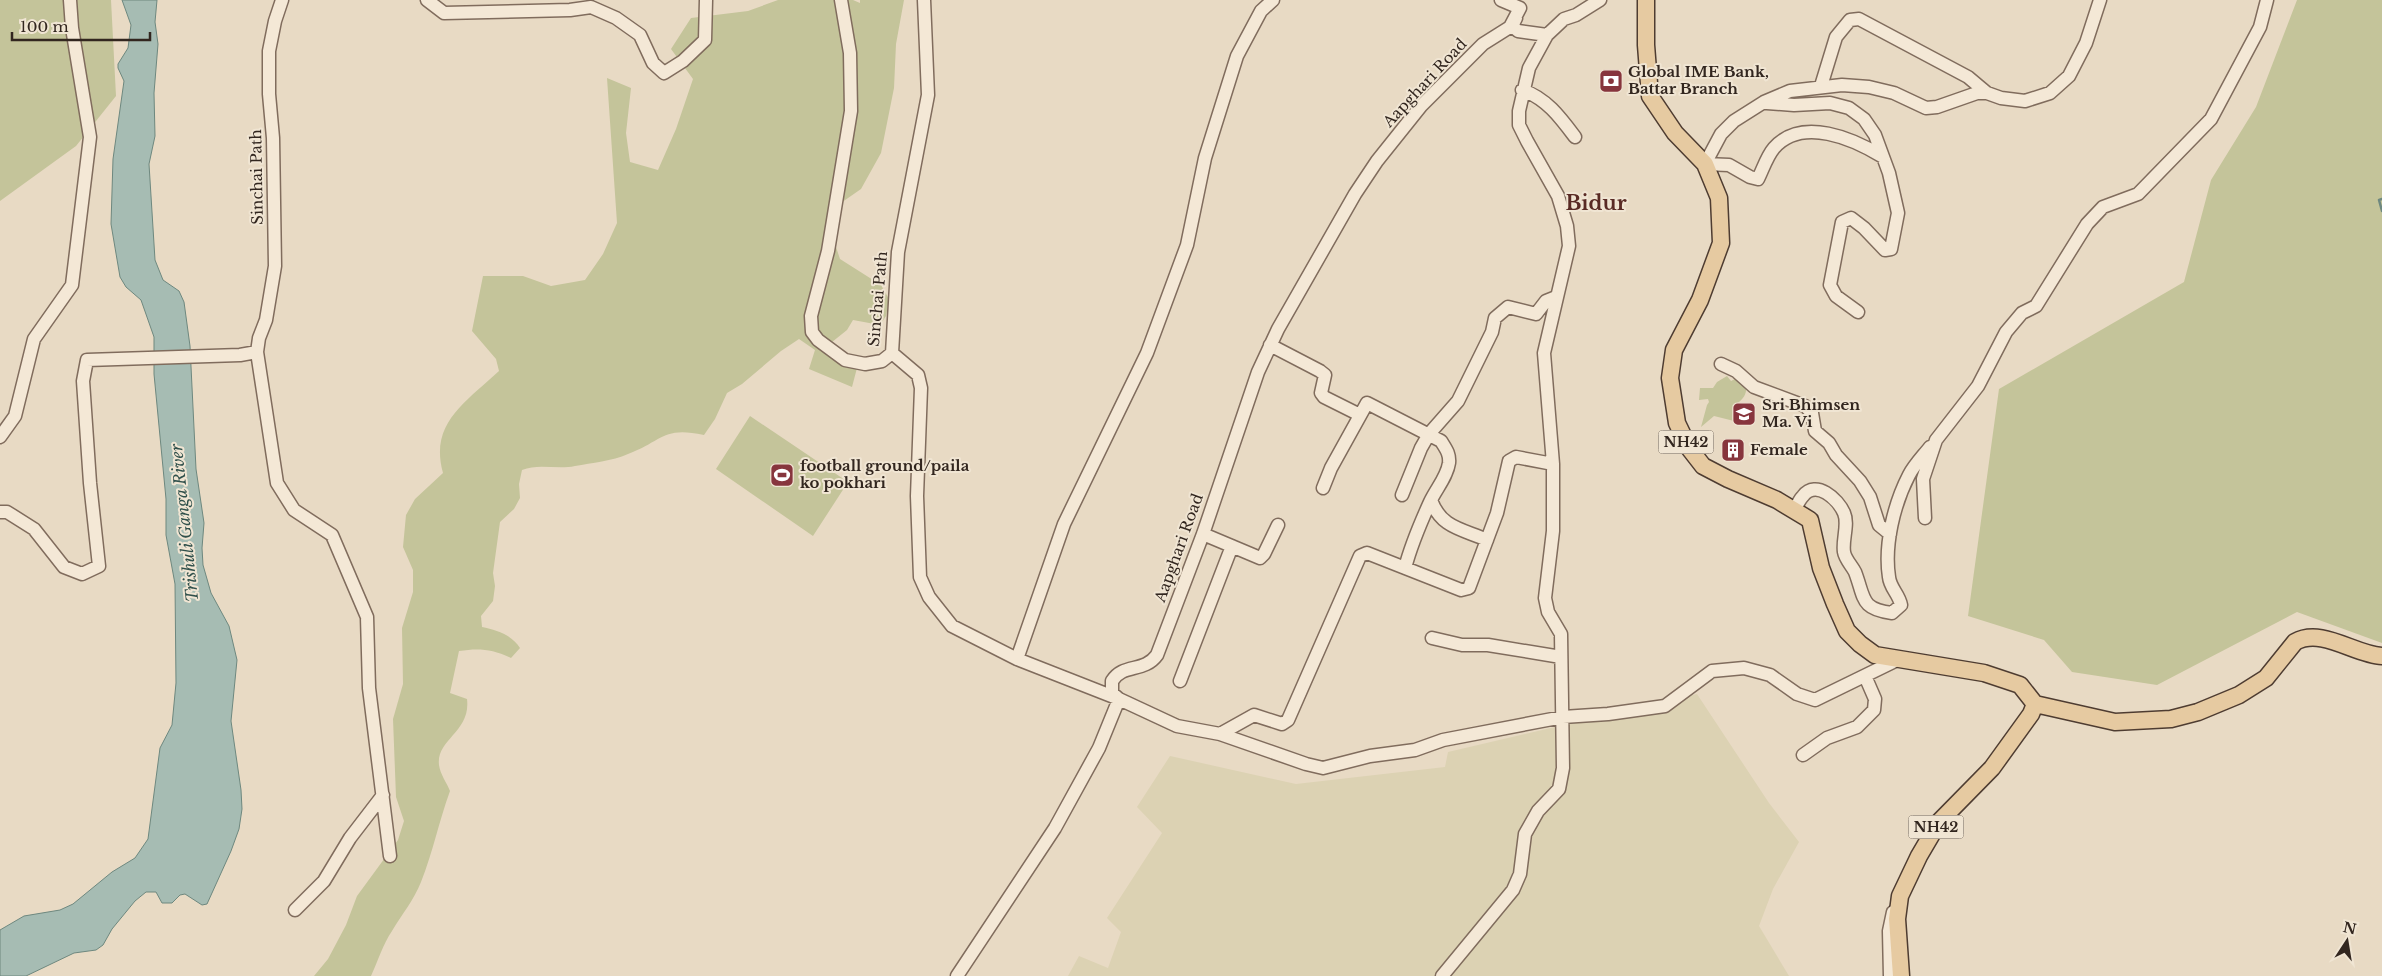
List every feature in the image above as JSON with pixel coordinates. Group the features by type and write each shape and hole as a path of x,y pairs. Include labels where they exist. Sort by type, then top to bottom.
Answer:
{"main road":[{"name":"NH42","path":"1646,0 1646,45 1650,96 1675,133 1705,164 1718,198 1721,243 1700,300 1674,350 1670,378 1677,423 1689,448 1703,466 1795,510 1810,520 1821,568 1847,631 1875,655 1984,673 2020,685 2035,704 2031,714 1992,768 1939,822 1919,856 1900,896 1897,920 1902,976"},
{"path":"2035,704 2115,722 2171,719 2198,712 2223,702 2266,678 2295,642 2301,639 2309,637 2326,640 2382,656"}],"street":[{"path":"0,437 15,416 34,339 72,285 90,137 72,28 70,0"},
{"name":"Sinchai Path","path":"257,352 271,297 275,266 273,138 269,94 269,51 275,21 282,0"},
{"path":"426,0 444,13 570,10 591,7 616,18 640,34 653,63 664,73 683,61 705,40 706,0"},
{"name":"Sinchai Path","path":"841,0 850,54 851,111 828,250 811,316 812,332 818,340 845,360 865,364 882,361 892,353 898,252 928,95 924,0"},
{"path":"1017,659 1064,524 1147,353 1187,245 1206,158 1238,56 1261,11 1273,0"},
{"path":"1500,0 1522,4 1512,26 1518,30 1547,35"},
{"path":"1442,976 1513,890 1520,874 1525,834 1538,811 1559,789 1563,768 1560,634 1548,612 1545,598 1553,531 1553,464 1544,353 1569,246 1567,226 1558,196 1519,124 1522,90 1529,68 1547,35 1564,19 1576,15 1600,0"},
{"path":"1821,86 1836,37 1850,20 1859,20 1968,77 1987,92 2001,98 2025,101 2050,93 2069,76 2082,51 2100,0"},
{"path":"1795,510 1803,495 1813,489 1826,491 1837,502 1845,515 1844,553 1854,571 1864,599 1875,611 1892,613 1901,605 1900,595 1891,584 1889,577 1890,534 1896,507 1910,474 1978,386 2006,332 2022,313 2036,306 2087,224 2103,207 2138,194 2211,119 2260,27 2267,0"},
{"name":"Aapghari Road","path":"1119,699 1112,692 1112,681 1120,671 1148,665 1157,655 1203,534 1258,372 1270,345 1355,194 1377,161 1421,106 1483,44 1510,26 1522,4"},
{"path":"1883,157 1850,140 1826,134 1800,133 1785,138 1773,149 1758,179 1750,177 1729,165 1705,164 1721,134 1734,120 1764,102 1790,91 1842,85 1877,89 1894,93 1926,108 1937,107 1977,93 1987,92"},
{"path":"1522,90 1533,93 1556,112 1575,137"},
{"path":"1764,102 1794,105 1830,103 1848,108 1864,119 1876,135 1898,213 1891,248 1885,250 1864,228 1851,218 1842,222 1830,285 1836,296 1858,312"},
{"path":"1402,495 1429,434 1458,401 1492,332 1495,318 1508,307 1536,314 1546,301 1556,297"},
{"path":"1270,345 1320,371 1325,375 1321,393 1324,397 1360,415"},
{"path":"0,512 7,512 34,529 64,567 82,574 99,566 90,483 83,381 88,360 240,355 257,352 277,483 294,510 332,534 367,617 369,688 390,856"},
{"path":"892,353 918,374 921,388 916,472 920,577 929,597 952,626 1017,659 1119,699 1177,726 1220,734 1306,764 1323,768 1370,756 1415,750 1443,740 1563,717 1608,714 1665,706 1712,671 1744,668 1770,675 1797,694 1815,700 1899,659"},
{"path":"1721,364 1736,371 1754,387 1805,406 1812,413 1815,431 1829,442 1836,456 1860,481 1870,498 1878,525 1890,534"},
{"path":"1323,488 1367,403 1442,442 1448,452 1447,472 1431,500 1410,546 1405,568"},
{"path":"1925,518 1923,479 1936,440"},
{"path":"1220,734 1254,716 1282,724 1288,720 1360,556 1367,553 1460,590 1469,588 1488,540 1509,461 1516,457 1553,464"},
{"path":"1431,500 1436,514 1449,525 1488,540"},
{"path":"1203,534 1260,558 1264,554 1278,525"},
{"path":"1180,681 1232,546"},
{"path":"1432,638 1462,644 1488,645 1561,657"},
{"path":"1803,755 1828,738 1856,727 1874,710 1875,700 1865,676"},
{"path":"957,976 1055,828 1099,748 1119,699"},
{"path":"295,910 324,882 350,838 382,795"},
{"path":"1890,976 1890,918 1900,896"}],"shaded area":[{"path":"1697,694 1769,803 1799,842 1773,889 1759,926 1789,976 1068,976 1079,956 1108,968 1121,932 1107,918 1162,833 1137,807 1170,756 1296,784 1445,767 1448,752"}],"green space":[{"path":"0,0 111,0 116,96 76,146 0,201"},
{"path":"778,0 853,0 860,3 860,0 904,0 896,44 894,88 881,153 861,189 838,205 832,235 840,259 881,285 889,299 886,316 880,325 853,320 847,330 832,342 857,368 852,387 809,369 815,350 799,339 781,351 742,384 727,393 715,419 704,435 679,432 663,436 640,449 609,460 568,467 535,467 522,470 519,484 520,498 514,509 500,522 493,573 495,586 493,601 481,616 482,627 504,634 517,643 520,648 511,658 485,650 459,651 450,693 467,699 467,710 464,720 443,748 440,756 439,765 450,791 418,889 386,941 371,976 314,976 328,959 346,925 357,896 398,840 404,821 396,797 393,719 403,684 402,628 413,592 413,570 403,547 406,515 415,499 443,473 440,456 441,440 453,415 499,371 496,359 472,331 483,276 523,276 551,286 585,280 603,254 617,223 607,78 631,88 626,133 630,162 658,170 676,129 693,79 671,49 691,18 748,11"},
{"path":"2297,0 2382,0 2382,643 2297,612 2157,685 2072,672 2044,640 1968,616 1999,389 2184,282 2211,180 2256,107"},
{"path":"1727,376 1731,381 1737,378 1740,383 1744,382 1746,386 1746,393 1734,406 1734,421 1714,416 1701,427 1709,402 1708,399 1699,400 1700,388 1713,388 1717,382"},
{"name":"football ground/paila ko pokhari","path":"750,416 848,482 813,536 716,469"}],"water":[{"name":"Trishuli Ganga River","path":"122,0 157,0 155,22 158,44 154,93 155,136 149,164 155,260 163,280 179,291 184,302 190,346 196,469 204,523 203,565 211,593 229,626 237,660 231,721 242,809 239,829 231,851 207,904 202,905 185,894 180,895 172,903 162,903 156,892 146,892 135,901 112,929 103,945 96,950 74,953 26,976 0,976 0,930 24,916 60,910 73,904 112,872 135,858 148,839 160,748 172,725 176,683 175,584 166,535 166,499 154,374 154,337 141,300 126,287 120,277 111,224 113,159 124,81 118,64 128,48 131,25"}],"waterway":[{"path":"2382,199 2379,200 2382,211"}],"place":[{"name":"Global IME Bank, Battar Branch","path":"1611,81"},
{"name":"Sri Bhimsen Ma. Vi","path":"1744,414"},
{"name":"Female","path":"1733,450"},
{"name":"football ground/paila ko pokhari","path":"782,475"}],"district":[{"name":"Bidur","path":"1596,203"}]}
